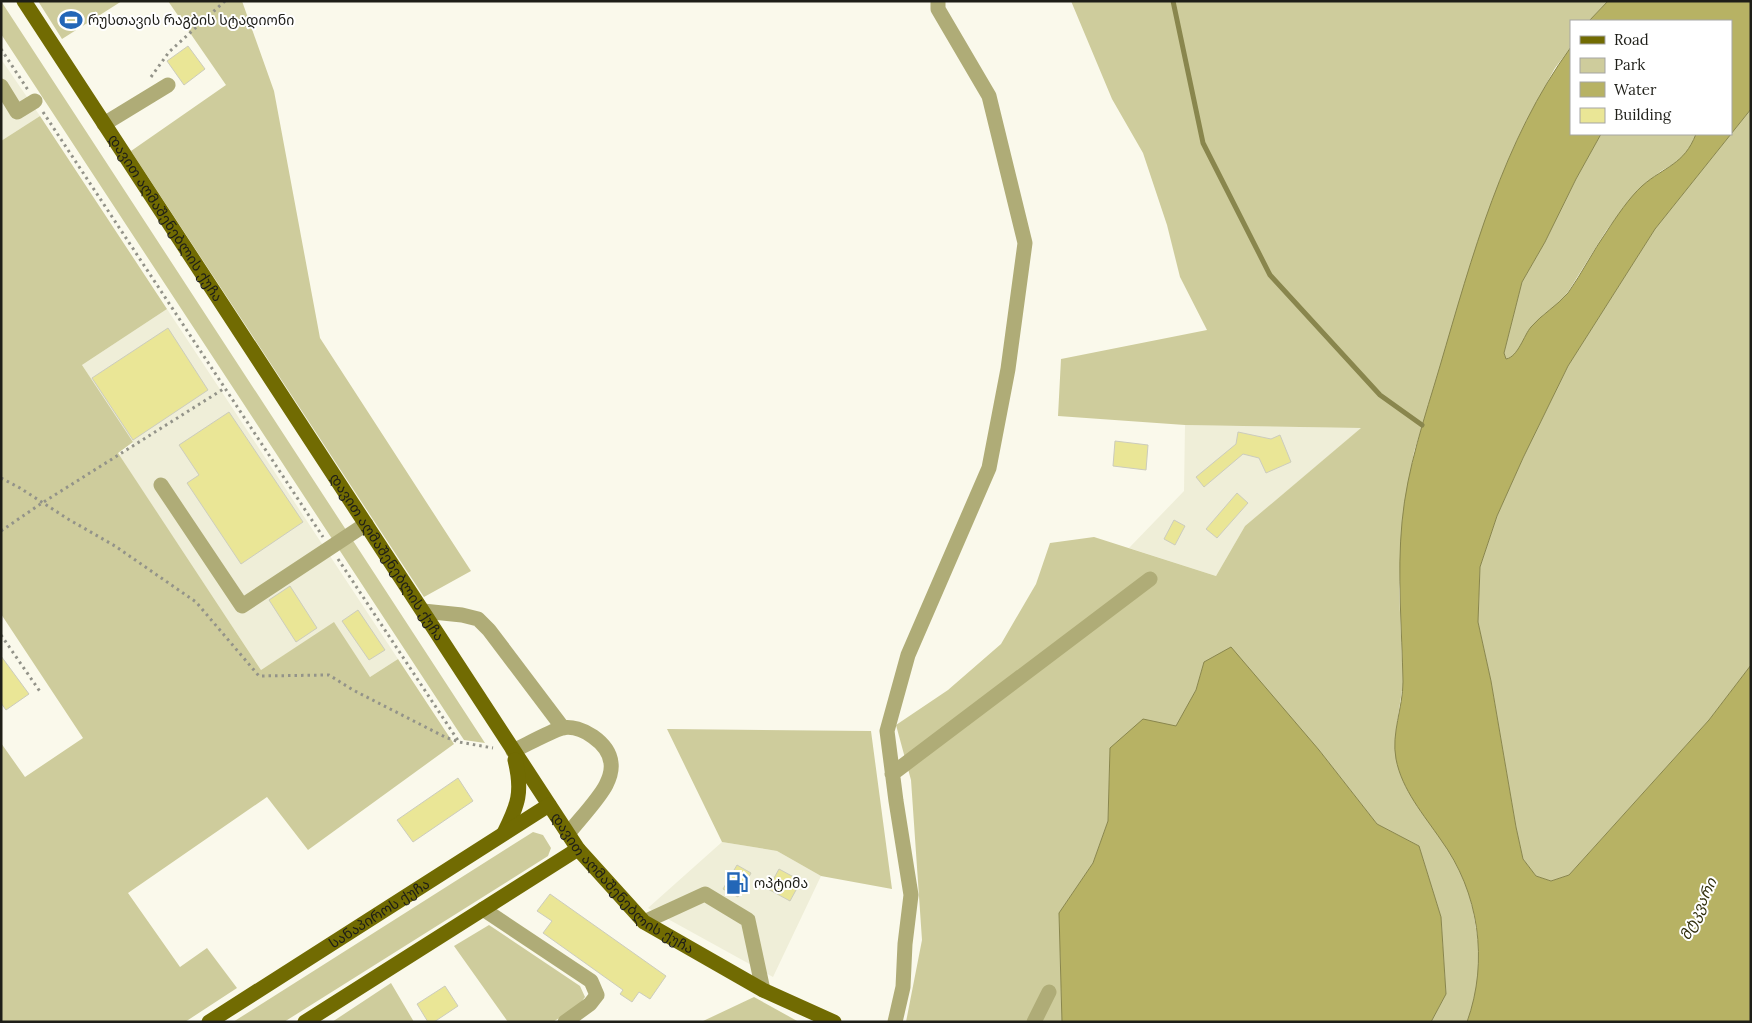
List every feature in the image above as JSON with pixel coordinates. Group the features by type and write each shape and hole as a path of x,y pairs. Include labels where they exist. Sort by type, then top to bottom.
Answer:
{"main road":[{"name":"დავით აღმაშენებლის ქუჩა","path":"24,1 578,849 644,922 763,990 834,1022"},
{"path":"503,835 516,808 520,779 513,750"},
{"name":"სანაპიროს ქუჩა","path":"209,1022 549,805"},
{"path":"305,1022 578,849"}],"street":[{"path":"895,1022 903,987 905,944 911,895 887,731 908,655 989,468 1008,370 1025,244 989,96 938,9 938,1"},
{"path":"104,124 168,85"},
{"path":"1,86 17,112 35,101"},
{"path":"161,485 242,606 366,524"},
{"path":"892,774 1150,579"},
{"path":"422,611 462,614 478,619 489,630 563,728"},
{"path":"513,750 563,728 578,729 594,737 605,748 611,762 606,787 568,834"},
{"path":"644,922 705,894 748,920 763,990"},
{"path":"483,909 591,981 598,994 590,1004 566,1022"},
{"path":"1034,1022 1049,992"}],"path":[{"path":"148,81 169,52 225,1"},
{"path":"1,49 459,742"},
{"path":"1,531 224,388"},
{"path":"1,478 115,546 196,602 259,676 328,675 354,690 459,742 513,750"},
{"path":"1,635 41,693"}],"shaded area":[{"path":"1,59 40,116 1,141"},
{"path":"167,309 398,659 370,677 334,623 261,670 119,455 134,444 82,365"},
{"path":"1185,425 1362,428 1245,526 1216,576 1129,548 1184,491"},
{"path":"722,842 777,851 821,876 773,977 648,908"}],"green space":[{"path":"1,1 485,743 464,740 1,34"},
{"name":"რუსთავის რაგბის სტადიონი","path":"38,1 122,1 62,39"},
{"path":"168,1 242,1 274,91 320,338 471,571 424,597 131,151 226,85"},
{"path":"1071,1 1608,1 1590,20 1570,20 1570,48 1555,68 1526,121 1501,177 1480,238 1414,452 1402,520 1399,589 1403,684 1395,736 1443,842 1466,884 1473,910 1478,941 1479,975 1473,1006 1467,1022 1431,1022 1446,994 1441,917 1419,846 1377,824 1319,750 1204,662 1196,690 1176,727 1110,748 1108,821 1093,863 1059,913 1062,1022 906,1022 922,940 911,780 896,725 948,690 1001,644 1036,584 1050,543 1094,537 1216,576 1245,526 1361,428 1185,425 1058,416 1061,359 1207,330 1180,277 1167,225 1143,153 1112,99"},
{"path":"1751,109 1751,665 1709,720 1569,875 1551,881 1536,876 1523,859 1491,681 1478,622 1480,567 1497,516 1568,366 1655,229"},
{"path":"40,116 167,309 82,365 133,442 118,453 261,670 334,622 370,677 398,659 454,744 308,850 267,797 128,893 180,967 207,948 237,988 185,1022 1,1022 1,743 25,777 83,738 1,614 1,141"},
{"path":"1600,135 1696,135 1690,149 1679,161 1661,171 1641,187 1606,231 1568,292 1558,304 1543,315 1513,356 1506,359 1504,353 1522,282 1545,242"},
{"path":"667,729 871,731 892,889 821,876 777,851 722,842"},
{"path":"533,832 543,835 551,848 548,856 284,1022 233,1022"},
{"path":"489,925 580,986 585,997 579,1005 553,1022 508,1022 454,946"},
{"path":"391,983 414,1022 332,1022"},
{"path":"754,997 799,1022 701,1022"}],"water":[{"path":"1608,1 1751,1 1751,109 1732,133 1732,20 1590,20"},
{"name":"მტკვარი","path":"1570,48 1570,135 1600,135 1522,282 1504,353 1506,359 1514,354 1535,322 1568,293 1623,207 1642,186 1680,159 1696,135 1730,135 1655,229 1568,366 1497,516 1480,567 1478,622 1491,681 1516,827 1523,859 1536,876 1551,881 1569,875 1709,720 1751,665 1751,1022 1467,1022 1474,999 1478,975 1478,951 1472,904 1454,860 1408,792 1396,759 1395,740 1403,682 1400,582 1402,522 1412,462 1464,283 1492,200 1526,121 1547,83"},
{"path":"1231,647 1319,750 1377,824 1419,846 1441,917 1446,994 1431,1022 1062,1022 1059,913 1093,863 1108,821 1110,748 1143,719 1176,726 1196,690 1204,662"}],"building":[{"path":"188,46 205,69 184,85 167,61"},
{"path":"168,328 208,390 133,440 92,378"},
{"path":"229,412 303,522 241,564 187,483 199,475 179,445"},
{"path":"1238,432 1271,439 1280,435 1291,462 1266,473 1259,458 1243,454 1204,487 1196,477 1236,444"},
{"path":"1115,441 1148,445 1146,470 1113,466"},
{"path":"1237,493 1248,503 1217,538 1206,529"},
{"path":"1174,520 1185,526 1175,545 1164,539"},
{"path":"290,586 317,628 296,642 269,600"},
{"path":"358,610 385,650 369,660 342,621"},
{"path":"1,656 29,694 6,710 1,703"},
{"path":"458,778 473,801 413,842 397,820"},
{"path":"737,865 751,873 738,897 723,889"},
{"path":"779,869 801,881 790,901 768,889"},
{"path":"550,894 666,976 650,999 639,992 632,1002 620,994 623,990 543,933 552,921 537,911"},
{"path":"445,986 458,1006 434,1022 428,1022 417,1004"}],"waterway":[{"path":"1173,1 1203,143 1270,275 1380,395 1422,425"}],"place":[{"name":"რუსთავის რაგბის სტადიონი","path":"71,20"},
{"name":"ოპტიმა","path":"737,883"}]}
